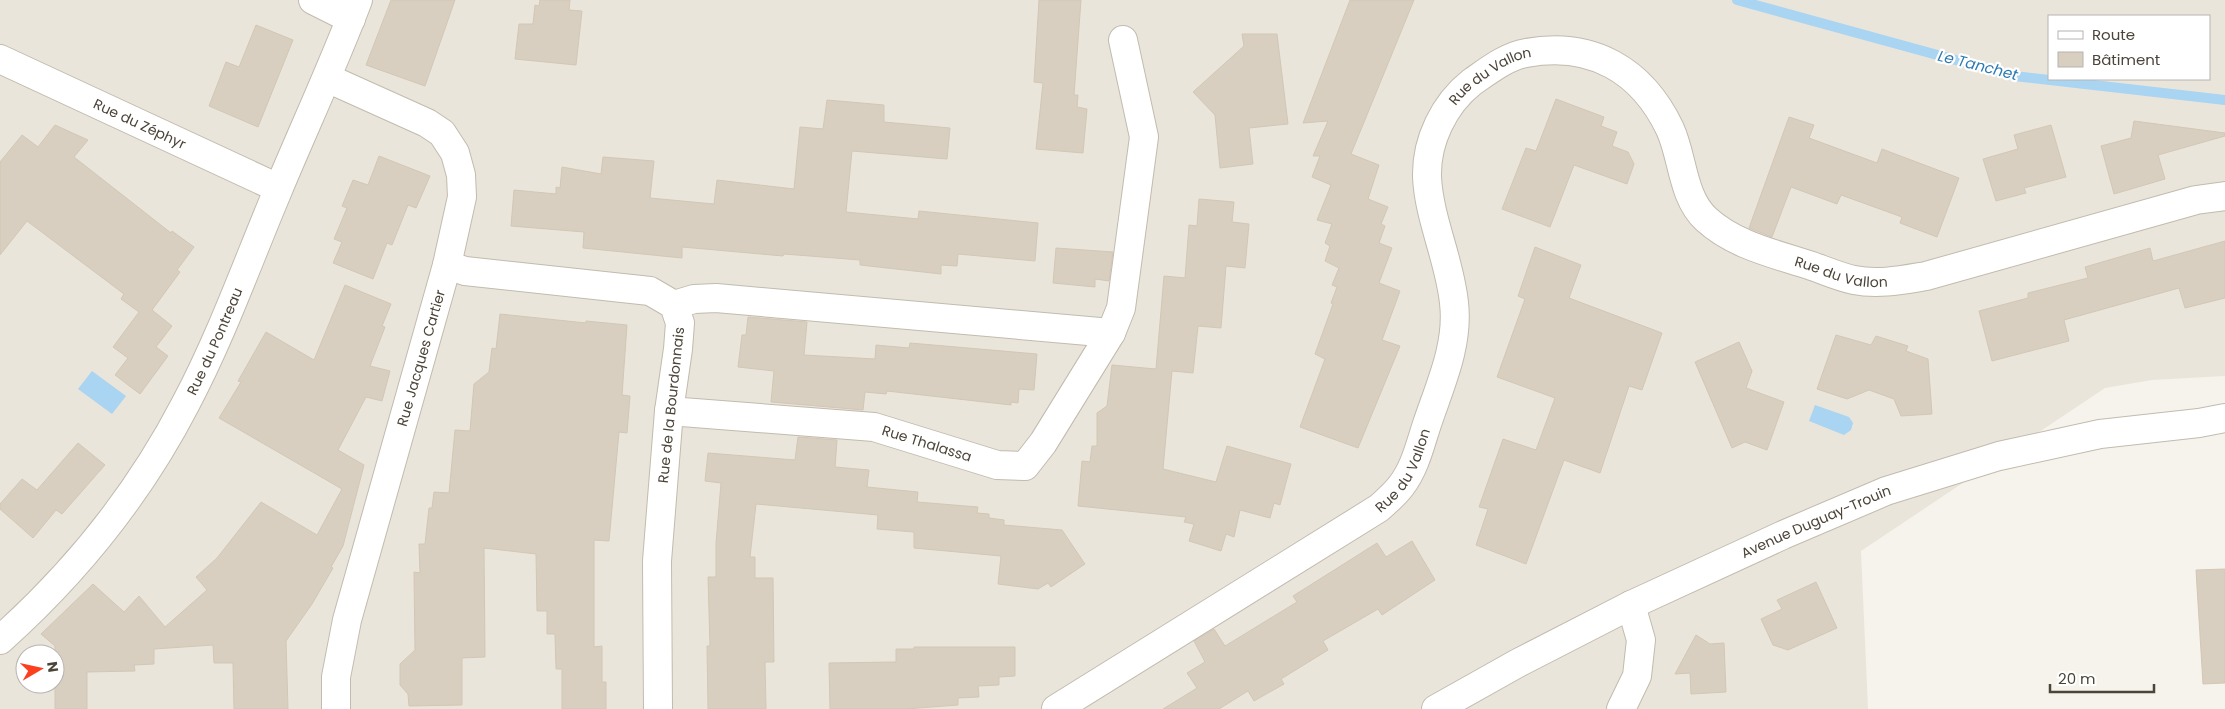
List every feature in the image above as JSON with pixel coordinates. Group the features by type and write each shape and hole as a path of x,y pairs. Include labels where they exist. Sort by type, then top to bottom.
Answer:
{"street":[{"path":"314,0 354,10"},
{"name":"Rue du Pontreau","path":"0,640 41,602 116,514 153,460 187,403 327,78 354,10"},
{"name":"Rue Thalassa","path":"669,411 874,427 998,466 1025,466 1044,443 1111,333 1121,308 1144,137 1123,40"},
{"name":"Rue du Vallon","path":"1056,709 1374,512 1401,486 1413,464 1449,358 1454,335 1455,306 1448,266 1435,218 1427,176 1432,140 1444,112 1460,91 1490,69 1524,53 1559,50 1597,56 1625,71 1651,97 1670,130 1689,192 1704,218 1724,233 1752,246 1855,280 1887,282 1926,276 2196,200 2225,196"},
{"name":"Rue du Zéphyr","path":"0,59 278,188"},
{"name":"Rue Jacques Cartier","path":"327,78 427,123 442,132 456,153 461,176 462,198 447,265 347,620 336,677 336,709"},
{"path":"447,265 465,271 650,291 674,305 694,300 716,298 1111,333"},
{"name":"Rue de la Bourdonnais","path":"658,709 656,560 669,411 680,323 674,305"},
{"name":"Avenue Duguay-Trouin","path":"1436,709 1518,663 1631,605 1783,534 1886,491 1999,456 2100,434 2199,423 2225,418"},
{"path":"1621,709 1637,676 1641,640 1631,605"}],"shaded area":[{"path":"0,0 2225,0 2225,376 2152,380 2105,388 1861,551 1868,709 0,709"}],"water":[{"path":"92,371 126,396 112,414 78,389"},
{"path":"1815,405 1849,417 1853,423 1851,430 1844,435 1809,421"}],"building":[{"path":"391,0 455,0 425,86 366,65"},
{"path":"540,0 570,0 569,10 582,11 576,65 515,59 519,24 533,24 535,5 539,6"},
{"path":"1039,0 1081,0 1074,95 1078,95 1077,107 1087,109 1083,153 1036,149 1043,83 1034,82"},
{"path":"1350,0 1414,0 1351,154 1379,165 1368,199 1388,207 1381,224 1385,226 1379,243 1392,248 1379,283 1400,291 1382,340 1400,346 1358,448 1300,427 1325,359 1315,354 1333,304 1331,303 1337,287 1332,285 1339,268 1325,261 1330,246 1325,243 1332,224 1317,220 1331,185 1312,177 1320,156 1313,156 1328,121 1303,123"},
{"path":"256,25 293,40 258,127 209,106 226,62 239,67"},
{"path":"1242,34 1277,34 1288,124 1249,128 1253,164 1220,168 1215,115 1193,92 1244,46"},
{"path":"1556,99 1604,117 1601,126 1617,132 1612,146 1628,152 1634,164 1627,184 1574,165 1550,227 1502,209 1526,148 1536,151"},
{"path":"827,100 884,105 884,122 950,128 947,159 852,151 846,212 918,219 919,211 1038,223 1035,261 958,254 957,266 941,265 941,274 860,265 860,260 784,254 783,256 682,247 682,258 583,248 584,232 511,226 514,190 556,194 556,187 560,188 562,167 601,174 603,157 654,161 650,198 714,204 717,180 794,189 800,127 823,129"},
{"path":"1789,117 1814,125 1809,138 1877,163 1882,149 1959,178 1937,237 1900,223 1902,217 1841,195 1837,204 1791,187 1772,237 1749,228"},
{"path":"2134,121 2225,133 2225,136 2158,155 2165,179 2114,194 2101,146 2131,138"},
{"path":"55,125 88,140 74,157 171,233 172,231 194,247 177,270 180,272 152,310 172,326 156,347 168,356 140,394 115,375 128,358 113,347 139,312 121,299 124,294 27,221 0,255 0,162 22,135 38,147"},
{"path":"2051,125 2066,177 2024,188 2026,193 1996,201 1983,159 2018,149 2014,135"},
{"path":"379,156 430,176 416,208 408,205 392,245 387,243 373,279 333,263 342,242 334,239 347,208 342,206 353,180 368,185"},
{"path":"1199,199 1234,202 1232,222 1249,224 1245,268 1226,266 1221,328 1198,326 1193,373 1172,371 1163,469 1216,482 1227,446 1291,464 1280,505 1274,503 1270,518 1240,510 1234,537 1226,534 1221,551 1189,541 1194,524 1184,522 1186,517 1078,506 1082,461 1090,462 1092,446 1097,446 1097,413 1107,406 1112,365 1156,369 1164,276 1185,278 1189,225 1197,226"},
{"path":"2225,241 2225,298 2185,308 2179,288 2064,320 2069,341 1992,361 1979,311 2028,298 2028,293 2088,278 2085,267 2150,248 2153,261"},
{"path":"1535,247 1581,265 1569,298 1662,333 1642,390 1629,386 1600,473 1564,460 1526,564 1476,545 1488,509 1479,507 1503,439 1536,450 1555,398 1497,377 1525,299 1518,296"},
{"path":"1056,248 1113,252 1109,281 1095,279 1095,287 1053,283"},
{"path":"345,285 391,304 382,326 385,327 370,366 390,371 382,401 366,397 338,450 364,465 343,546 331,567 333,568 312,604 286,641 288,709 234,709 233,663 214,663 213,645 154,649 154,664 134,665 135,671 87,672 87,709 55,709 55,694 65,694 65,644 53,644 41,634 93,584 124,612 139,596 165,627 207,590 196,577 217,558 261,502 317,535 342,489 219,418 241,382 238,381 266,332 314,360"},
{"path":"500,314 586,323 586,321 627,325 622,395 630,396 627,433 619,432 609,541 594,540 594,647 602,646 602,682 606,682 606,709 562,709 562,669 556,669 555,634 547,634 547,611 537,611 536,554 484,548 485,657 462,658 462,705 409,706 408,694 400,685 400,664 415,650 414,572 420,573 419,544 425,544 429,508 432,508 434,492 449,493 455,430 470,431 474,384 489,372 492,348 496,349"},
{"path":"748,317 807,322 804,355 875,359 876,345 909,348 910,343 1037,354 1034,390 1019,389 1018,403 1011,402 1011,405 887,391 886,394 865,392 863,410 771,402 774,371 738,367 742,335 746,335"},
{"path":"1836,335 1871,345 1876,336 1908,346 1906,351 1928,359 1932,414 1901,416 1894,399 1869,390 1847,399 1817,389"},
{"path":"1739,342 1752,371 1746,388 1784,402 1767,450 1745,442 1732,448 1695,362"},
{"path":"798,437 837,440 835,467 869,470 867,487 918,492 917,502 978,507 977,513 989,514 989,518 1004,520 1004,525 1062,530 1085,564 1051,587 1048,583 1038,589 998,584 1001,556 914,548 914,532 877,529 878,515 756,504 750,557 755,557 755,578 773,578 774,662 765,662 766,709 708,709 707,646 710,646 708,577 716,577 716,543 721,483 705,481 708,453 795,460"},
{"path":"78,443 105,465 62,514 56,510 33,538 0,509 0,504 22,479 37,490"},
{"path":"1412,541 1435,580 1382,615 1378,609 1323,641 1328,650 1281,679 1284,684 1254,701 1248,691 1219,709 1163,709 1197,688 1187,673 1205,662 1194,641 1214,629 1225,646 1297,602 1293,596 1377,543 1386,557"},
{"path":"2225,569 2225,683 2203,684 2196,570"},
{"path":"1816,582 1837,628 1788,650 1773,645 1761,619 1782,609 1777,600"},
{"path":"1696,635 1710,644 1724,643 1726,692 1691,694 1690,673 1675,674"},
{"path":"914,647 1015,647 1015,676 999,677 999,685 978,686 979,697 958,698 958,705 906,709 830,709 829,663 896,662 896,649 914,649"}],"waterway":[{"name":"Le Tanchet","path":"1737,0 2014,76 2048,80"},
{"name":"Le Tanchet","path":"2049,80 2225,100"}]}
